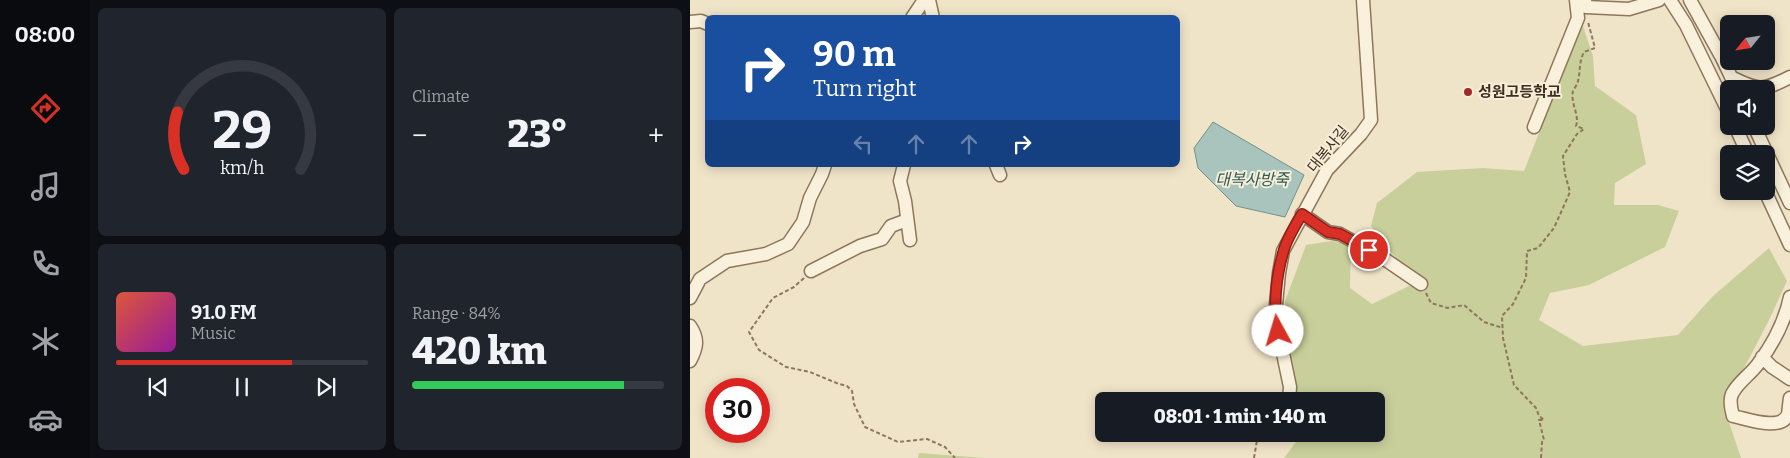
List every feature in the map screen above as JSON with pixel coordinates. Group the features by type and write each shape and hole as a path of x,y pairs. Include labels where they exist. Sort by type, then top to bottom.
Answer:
{"street":[{"path":"914,15 924,0"},
{"path":"929,0 933,15"},
{"name":"대복사길","path":"1290,392 1275,316 1279,272 1283,252 1327,170 1372,120 1362,0"},
{"path":"1534,127 1583,2 1629,9 1659,0"},
{"path":"1670,0 1686,25 1720,95"},
{"path":"1690,0 1732,80"},
{"path":"690,22 701,21 705,23"},
{"path":"1775,86 1790,77"},
{"path":"1758,135 1790,203"},
{"path":"690,298 700,279 727,261 766,254 788,244 803,222 810,198 824,167"},
{"path":"904,167 900,181 910,240"},
{"path":"1769,200 1790,245"},
{"path":"1302,214 1328,232 1340,234 1383,258 1421,284"},
{"path":"812,271 860,246 882,239 891,226 907,220"},
{"path":"1790,298 1786,316 1757,365 1744,378 1732,395 1730,406 1733,416 1772,424 1783,420 1788,415 1790,398"},
{"path":"690,326 696,335 697,343 690,361"},
{"path":"1762,357 1772,367 1790,379"}],"path":[{"path":"1541,458 1542,442 1544,440 1538,420 1544,420 1539,416 1536,408 1514,385 1503,338 1502,316 1513,304 1526,278 1527,251 1538,248 1554,228 1570,192 1563,156 1577,134 1584,129 1576,126 1578,120 1573,91 1578,84 1580,60 1584,52 1594,48 1583,2"},
{"path":"812,271 794,287 773,298 749,332 759,350 786,367 810,372 847,386 852,391 854,404 865,427 898,442 928,438 945,447 955,458"},
{"path":"1421,284 1431,303 1448,308 1464,304 1484,322 1503,328"},
{"path":"1254,458 1257,442"}],"green space":[{"path":"1583,26 1593,56 1595,86 1636,115 1646,164 1615,183 1614,205 1658,205 1679,211 1665,247 1589,285 1550,293 1539,320 1583,346 1678,335 1713,296 1769,248 1787,281 1724,407 1741,458 1284,458 1296,442 1385,442 1385,392 1292,392 1285,301 1306,245 1331,241 1351,243 1350,288 1372,304 1415,283 1371,226 1377,203 1417,172 1483,168 1524,171 1577,36"},
{"path":"919,453 985,458 918,458"}],"water":[{"name":"대복사방죽","path":"1213,122 1304,175 1285,217 1236,206 1198,168 1194,148"}],"place":[{"name":"성원고등학교","path":"1468,92"}],"route":[{"path":"1278,331 1275,316 1283,252 1302,214 1328,232 1340,234 1369,250"}]}
